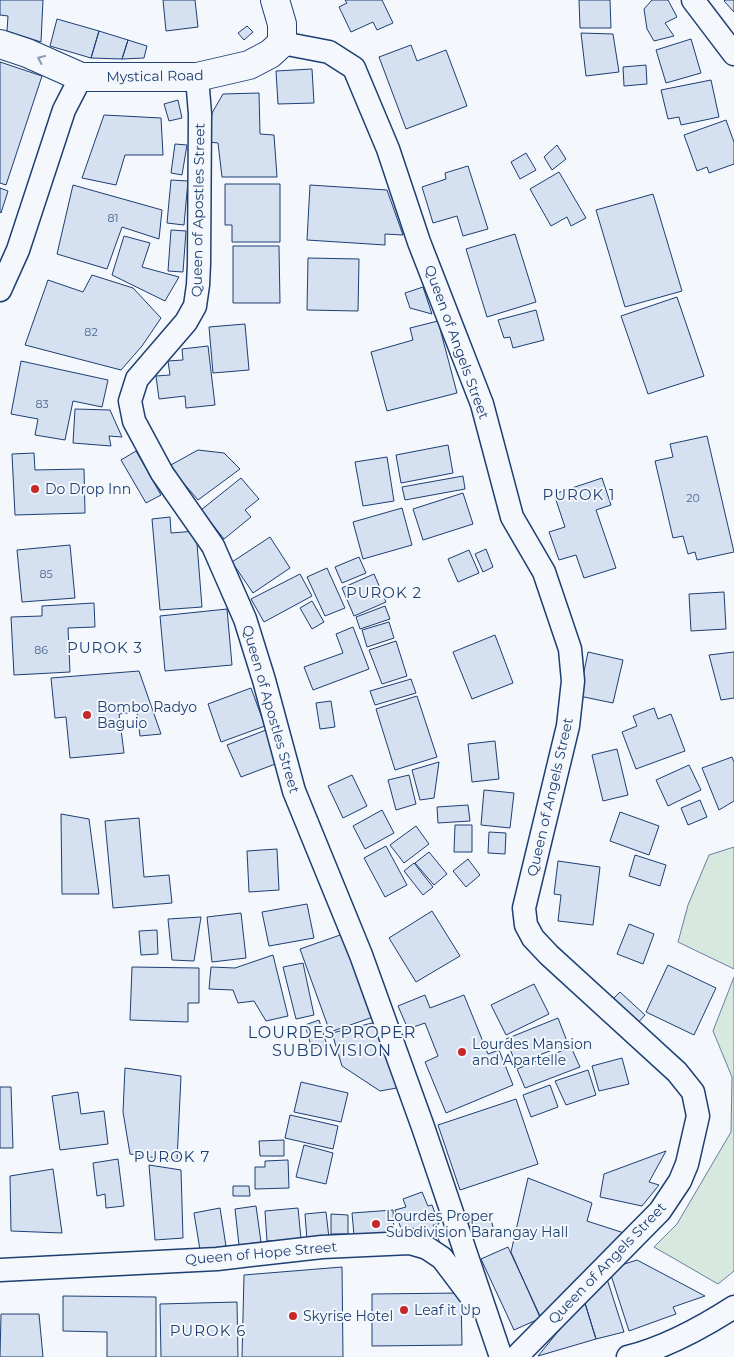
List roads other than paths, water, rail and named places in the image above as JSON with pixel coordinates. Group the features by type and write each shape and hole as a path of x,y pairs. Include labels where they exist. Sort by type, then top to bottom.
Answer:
{"street":[{"path":"275,0 282,24 282,43"},
{"path":"693,0 734,54"},
{"name":"Mystical Road","path":"81,77 197,77 249,65 270,54 282,43"},
{"name":"Queen of Angels Street","path":"282,43 329,52 354,68 388,149 419,242 482,404 512,517 544,572 570,649 573,681 568,726 524,908 526,925 533,938 549,955 677,1072 693,1092 698,1116 689,1155 680,1181 660,1211 516,1357"},
{"path":"0,44 27,53 81,77 64,110 18,250 0,290"},
{"name":"Queen of Apostles Street","path":"197,77 200,114 199,255 195,306 186,322 137,379 130,400 134,421 162,473 213,546 245,619 264,680 294,791 361,955 424,1126 502,1357"},
{"name":"Queen of Hope Street","path":"0,1270 217,1259 322,1246 410,1243 427,1248 442,1258 488,1320"},
{"path":"640,1356 713,1320 734,1307"}],"place":[{"name":"Do Drop Inn","path":"35,489"},
{"name":"Bombo Radyo Baguio","path":"87,715"},
{"name":"Lourdes Mansion and Apartelle","path":"462,1052"},
{"name":"Lourdes Proper Subdivision Barangay Hall","path":"376,1224"},
{"name":"Leaf it Up","path":"404,1310"},
{"name":"Skyrise Hotel","path":"293,1316"}],"district":[{"name":"PUROK 1","path":"579,494"},
{"name":"PUROK 2","path":"384,592"},
{"name":"PUROK 3","path":"105,647"},
{"name":"LOURDES PROPER SUBDIVISION","path":"332,1041"},
{"name":"PUROK 7","path":"172,1156"},
{"name":"PUROK 6","path":"208,1330"}]}
